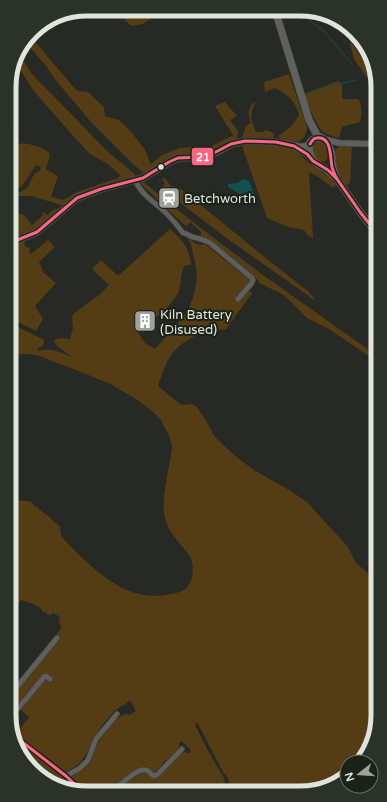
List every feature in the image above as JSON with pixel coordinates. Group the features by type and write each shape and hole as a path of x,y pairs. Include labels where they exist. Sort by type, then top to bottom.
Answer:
{"main road":[{"path":"277,16 309,120 317,135 327,142 337,179"},
{"path":"309,120 309,149 312,159"},
{"path":"16,241 37,232 77,198 148,175 178,158 202,157 210,155 231,144 245,141 276,142 301,147 306,146 314,139 323,139"},
{"path":"294,146 307,154 313,161 328,170 337,179 371,226"},
{"path":"319,165 328,162 331,155"}],"street":[{"path":"323,139 339,142 371,144"},
{"path":"331,155 335,146 339,142"},
{"path":"134,180 137,186 149,199 171,218 183,233 186,233 192,237 203,239 210,243 252,278 253,280 251,284 238,299"},
{"path":"16,688 57,638"},
{"path":"16,710 44,677 46,676 50,679"},
{"path":"66,776 80,768 88,760 96,739 117,714"},
{"path":"21,741 66,776 75,785"},
{"path":"119,786 131,776 143,770 147,770 154,776 158,774 182,749"}],"shaded area":[{"path":"121,16 154,16 143,24 131,26"},
{"path":"34,41 77,91 88,92 104,107 105,116 119,120 133,134 145,150 151,164 162,155 180,148 212,146 233,135 215,106 225,102 237,116 230,120 238,131 237,138 218,149 207,153 178,156 145,174 91,122 54,78 29,47"},
{"path":"351,42 369,68 370,81 354,59 350,44"},
{"path":"22,58 31,73 108,152 135,174 135,179 65,206 31,196 16,196 16,194 28,187 34,174 40,171 41,167 36,165 22,186 16,189 16,148 18,145 24,143 34,145 49,153 46,169 58,176 51,197 63,200 77,192 118,178 120,175 108,164 90,154 33,90 18,68"},
{"path":"289,74 307,127 306,133 300,141 283,141 278,136 294,123 299,115 293,102 284,93 275,88 265,92 264,82"},
{"path":"338,81 342,84 342,99 359,99 361,105 360,122 342,127 339,138 327,134 321,130 311,113 304,94"},
{"path":"253,103 255,103 251,118 256,132 266,130 274,133 273,138 242,137 246,126 251,123 249,113"},
{"path":"321,140 327,147 328,158 321,162 314,158 312,145 314,141"},
{"path":"255,143 274,144 289,147 327,175 336,185 333,188 309,172 313,238 308,236 304,230 288,227 267,218 242,146"},
{"path":"341,146 352,146 350,183 346,185 334,159 336,149"},
{"path":"164,177 171,186 181,189 308,291 317,302 225,237 161,188 165,184 162,180"},
{"path":"142,181 263,275 371,351 371,358 329,329 307,318 284,295 259,283 257,279 210,241 201,236 201,232 190,222 186,226 140,184"},
{"path":"59,208 61,209 43,224 29,232 16,237 16,213 24,215 32,225 43,215 42,213 44,212 47,215 53,210"},
{"path":"170,229 185,245 189,254 191,265 183,268 178,293 170,305 137,331 145,343 155,349 186,314 194,294 197,277 196,266 192,247 187,237 197,244 205,244 251,281 247,291 253,292 226,329 211,329 191,338 178,348 169,358 158,386 181,405 192,404 196,406 206,420 213,434 234,455 254,470 307,502 348,547 356,563 371,575 370,729 364,746 358,754 339,754 339,774 331,779 318,784 300,786 228,786 228,778 223,772 197,722 195,725 224,778 226,786 121,786 143,772 154,778 183,752 189,753 191,750 180,741 179,749 154,773 145,766 135,772 130,773 116,786 81,785 70,776 90,760 99,741 115,720 126,714 130,715 136,711 129,701 111,715 103,724 80,763 66,772 20,737 18,732 29,717 19,708 45,678 50,681 53,679 46,673 16,708 16,690 59,638 56,635 62,627 59,623 60,617 53,613 50,615 42,611 41,608 21,600 16,606 16,500 32,502 35,507 49,516 60,527 62,537 76,552 101,574 118,586 131,592 156,596 175,593 186,588 190,583 192,575 193,567 190,556 171,532 165,516 165,486 172,447 170,438 161,420 136,399 110,384 37,355 16,355 16,326 44,340 44,345 37,349 38,351 56,351 73,358 57,346 54,341 62,338 70,339 73,328 73,314 99,295 109,285 92,269 101,260 118,276"},
{"path":"24,239 25,246 30,248 29,253 31,254 48,240 55,247 39,262 44,273 56,283 35,306 43,319 36,331 16,321 16,242"},
{"path":"16,612 19,614 16,618"},
{"path":"28,750 47,764 70,784 60,781 48,774 34,762 27,752"}],"water":[{"path":"244,179 249,181 256,199 251,202 242,199 238,193 228,187 228,184 237,183"}],"waterway":[{"path":"303,16 324,31 352,64"},
{"path":"324,87 357,80"},
{"path":"307,95 321,89"}],"transit line":[{"name":"21","path":"310,144 316,138 322,138 325,140 328,144 333,172 337,179"},
{"name":"21","path":"16,241 37,232 77,198 101,189 143,178 178,158 202,157 210,155 231,144 245,141 276,142 294,146 307,154 313,161 328,170 337,179 371,226"},
{"name":"21","path":"21,741 75,785"}],"place":[{"name":"Betchworth","path":"169,198"},
{"name":"Kiln Battery (Disused)","path":"145,321"}]}
